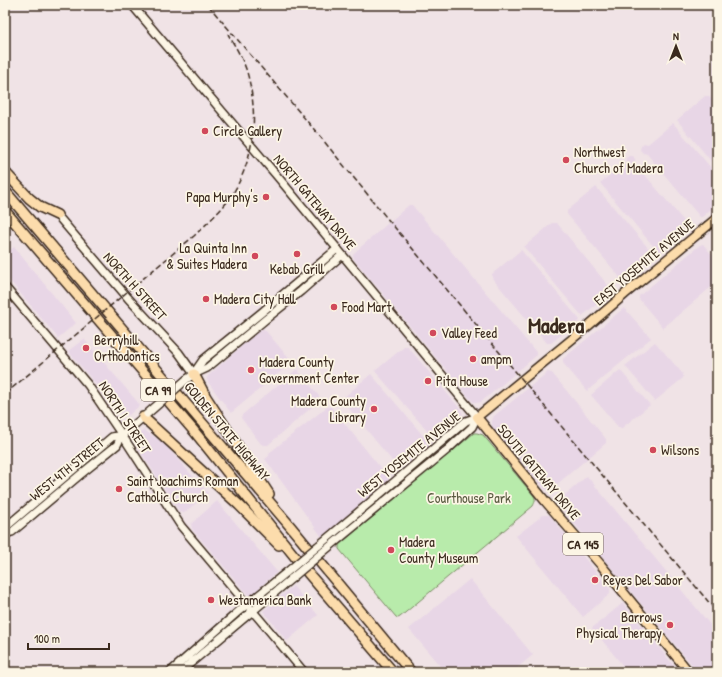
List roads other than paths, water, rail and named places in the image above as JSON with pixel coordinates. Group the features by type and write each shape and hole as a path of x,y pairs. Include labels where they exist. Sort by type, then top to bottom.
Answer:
{"highway":[{"path":"5,172 28,198 40,207 57,215"},
{"name":"GOLDEN STATE HIGHWAY","path":"5,191 290,526 411,672"},
{"name":"GOLDEN STATE HIGHWAY","path":"5,211 194,431 308,573 393,672"},
{"path":"191,376 290,526"},
{"path":"145,415 308,573"}],"main road":[{"name":"NORTH GATEWAY DRIVE","path":"132,5 477,417"},
{"name":"NORTH H STREET","path":"57,215 128,298 179,353 191,376"},
{"name":"EAST YOSEMITE AVENUE","path":"477,417 717,218"},
{"name":"WEST 4TH STREET","path":"191,376 203,360 337,248"},
{"name":"WEST 4TH STREET","path":"5,533 12,532 117,445 122,435 191,376 206,368 301,291 342,255"},
{"name":"NORTH I STREET","path":"5,287 88,385 181,526 304,672"},
{"name":"WEST YOSEMITE AVENUE","path":"170,672 247,605 466,421 477,417"},
{"name":"WEST YOSEMITE AVENUE","path":"180,672 447,450 472,428 477,417"},
{"name":"SOUTH GATEWAY DRIVE","path":"477,417 546,502 601,565 689,672"},
{"path":"326,539 332,546"}],"railway":[{"path":"208,5 318,134 717,612"},
{"path":"5,394 194,236 230,198 245,168 250,153 253,104 247,72 241,57 228,34"}],"place":[{"name":"Circle Gallery","path":"205,131"},
{"name":"Northwest Church of Madera","path":"566,160"},
{"name":"Papa Murphy's","path":"266,197"},
{"name":"Kebab Grill","path":"297,254"},
{"name":"La Quinta Inn & Suites Madera","path":"255,256"},
{"name":"Madera City Hall","path":"206,299"},
{"name":"Food Mart","path":"334,307"},
{"name":"Valley Feed","path":"433,333"},
{"name":"Berryhill Orthodontics","path":"86,348"},
{"name":"ampm","path":"473,359"},
{"name":"Madera County Government Center","path":"251,370"},
{"name":"Pita House","path":"428,381"},
{"name":"Madera County Library","path":"374,409"},
{"name":"Wilsons","path":"653,450"},
{"name":"Saint Joachims Roman Catholic Church","path":"119,489"},
{"name":"Madera County Museum","path":"391,550"},
{"name":"Reyes Del Sabor","path":"595,580"},
{"name":"Westamerica Bank","path":"211,600"},
{"name":"Barrows Physical Therapy","path":"670,625"}],"district":[{"name":"Madera","path":"556,325"}],"park label":[{"name":"Courthouse Park","path":"469,498"}]}
